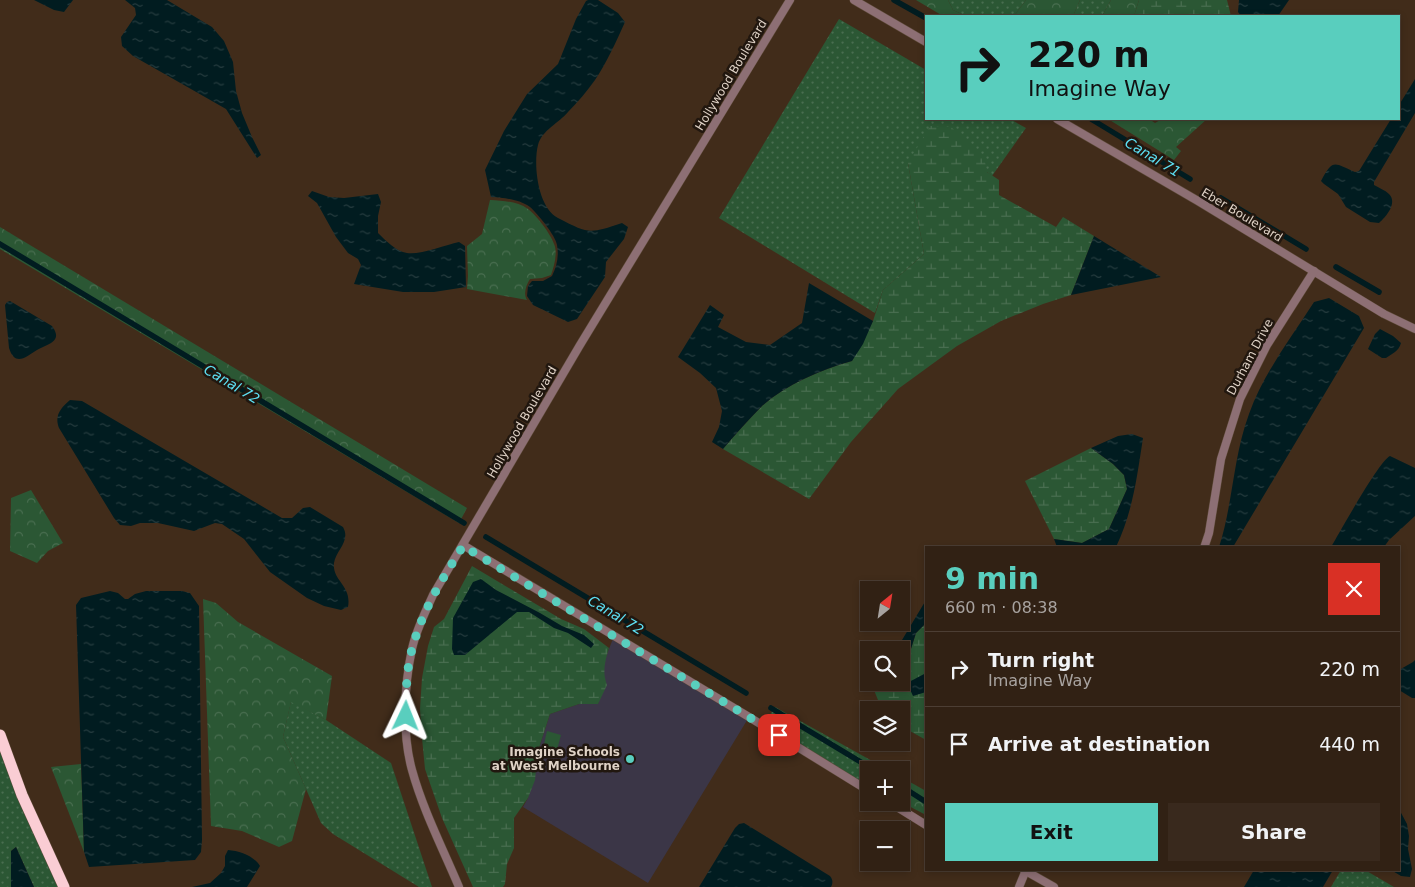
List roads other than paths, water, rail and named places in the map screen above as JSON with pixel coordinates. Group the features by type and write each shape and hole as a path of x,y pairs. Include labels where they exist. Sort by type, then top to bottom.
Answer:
{"highway":[{"path":"0,735 22,796 64,887"}],"street":[{"name":"Hollywood Boulevard","path":"460,887 420,794 412,768 406,729 408,674 412,648 421,620 433,596 585,336 790,0"},
{"path":"854,0 925,41"},
{"name":"Eber Boulevard","path":"1059,120 1190,196 1384,314 1415,329"},
{"name":"Durham Drive","path":"1205,546 1221,459 1240,399 1267,345 1314,271"},
{"path":"463,546 860,785"},
{"path":"903,811 925,824"},
{"path":"1019,887 1026,871"},
{"path":"1028,871 1054,887"}],"water":[{"path":"34,0 73,0 64,12 54,10"},
{"path":"125,0 167,0 212,27 224,41 233,62 236,91 242,113 261,155 257,158 226,109 133,56 122,46 121,37 136,15 135,8"},
{"path":"588,0 598,0 618,13 625,22 595,80 540,140 536,163 537,174 546,205 551,213 558,218 589,231 622,223 628,227 624,239 606,262 605,277 577,319 568,322 533,305 527,296 528,286 532,281 543,281 552,276 558,253 556,241 541,219 526,204 506,198 491,197 485,170 504,131 527,94 558,64 576,19"},
{"path":"1239,0 1289,0 1279,15 1240,15 1238,12"},
{"path":"1415,79 1415,113 1374,182 1374,185 1389,194 1392,206 1388,214 1379,223 1370,222 1346,207 1338,194 1321,181 1328,169 1335,164 1355,172 1359,171 1390,120 1400,120 1400,103"},
{"path":"312,191 329,197 344,198 378,194 381,202 378,216 378,233 391,245 403,252 419,253 459,242 465,246 466,287 434,292 403,292 354,284 361,265 358,259 348,253 336,237 317,203 308,196"},
{"path":"1094,236 1161,277 1071,295"},
{"path":"809,283 873,321 863,344 852,361 793,384 772,398 757,411 723,449 712,442 719,427 722,411 716,388 700,373 678,357 710,305 724,315 718,327 746,342 770,345 802,323"},
{"path":"1329,298 1359,316 1364,328 1234,546 1219,546 1224,531 1240,447 1249,414 1278,356 1314,302"},
{"path":"10,301 52,326 56,336 53,342 21,359 14,357 9,348 5,305"},
{"path":"1380,329 1401,343 1393,354 1386,358 1382,358 1368,349 1375,334"},
{"path":"70,400 82,401 282,518 292,518 303,508 310,507 343,527 345,537 335,558 334,569 347,593 348,607 341,610 324,606 307,598 270,572 244,539 222,524 215,523 194,531 158,523 140,523 131,526 120,525 59,428 57,419 59,412"},
{"path":"1132,434 1143,438 1127,520 1116,546 1057,546 1054,539 1082,543 1109,529 1127,489 1124,475 1113,464 1091,448 1118,436"},
{"path":"1390,456 1415,468 1415,516 1385,546 1332,546 1377,470"},
{"path":"481,579 496,590 562,626 584,635 594,644 591,648 529,612 517,612 465,655 454,655 452,649 453,618 473,582"},
{"path":"110,591 128,599 135,594 146,591 182,591 190,593 199,606 202,840 201,852 195,860 89,867 84,852 76,605 81,598"},
{"path":"925,602 925,624 916,633 910,652 910,641 901,641 907,631 910,631 910,627"},
{"path":"1415,660 1415,698 1400,691 1400,669"},
{"path":"925,674 925,692 913,696 910,690 910,681"},
{"path":"1400,811 1407,824 1409,836 1408,849 1412,869 1410,877 1401,876 1393,871 1400,871"},
{"path":"744,823 830,876 832,879 831,887 699,887 735,828 739,824"},
{"path":"16,847 34,887 11,887 11,851"},
{"path":"228,850 254,859 260,866 247,887 192,887 210,883 221,873 225,866 225,856"},
{"path":"1253,871 1332,871 1323,887 1244,887"}],"waterway":[{"name":"Canal 71","path":"894,0 925,17"},
{"name":"Canal 71","path":"1093,120 1190,179"},
{"name":"Canal 71","path":"1221,198 1306,249"},
{"name":"Canal 72","path":"0,244 464,523"},
{"name":"Canal 71","path":"1336,267 1379,292"},
{"name":"Canal 72","path":"486,537 746,693"},
{"name":"Canal 72","path":"771,708 860,762"},
{"name":"Canal 72","path":"910,792 925,801"}],"place":[{"name":"Imagine Schools at West Melbourne","path":"630,759"}]}
